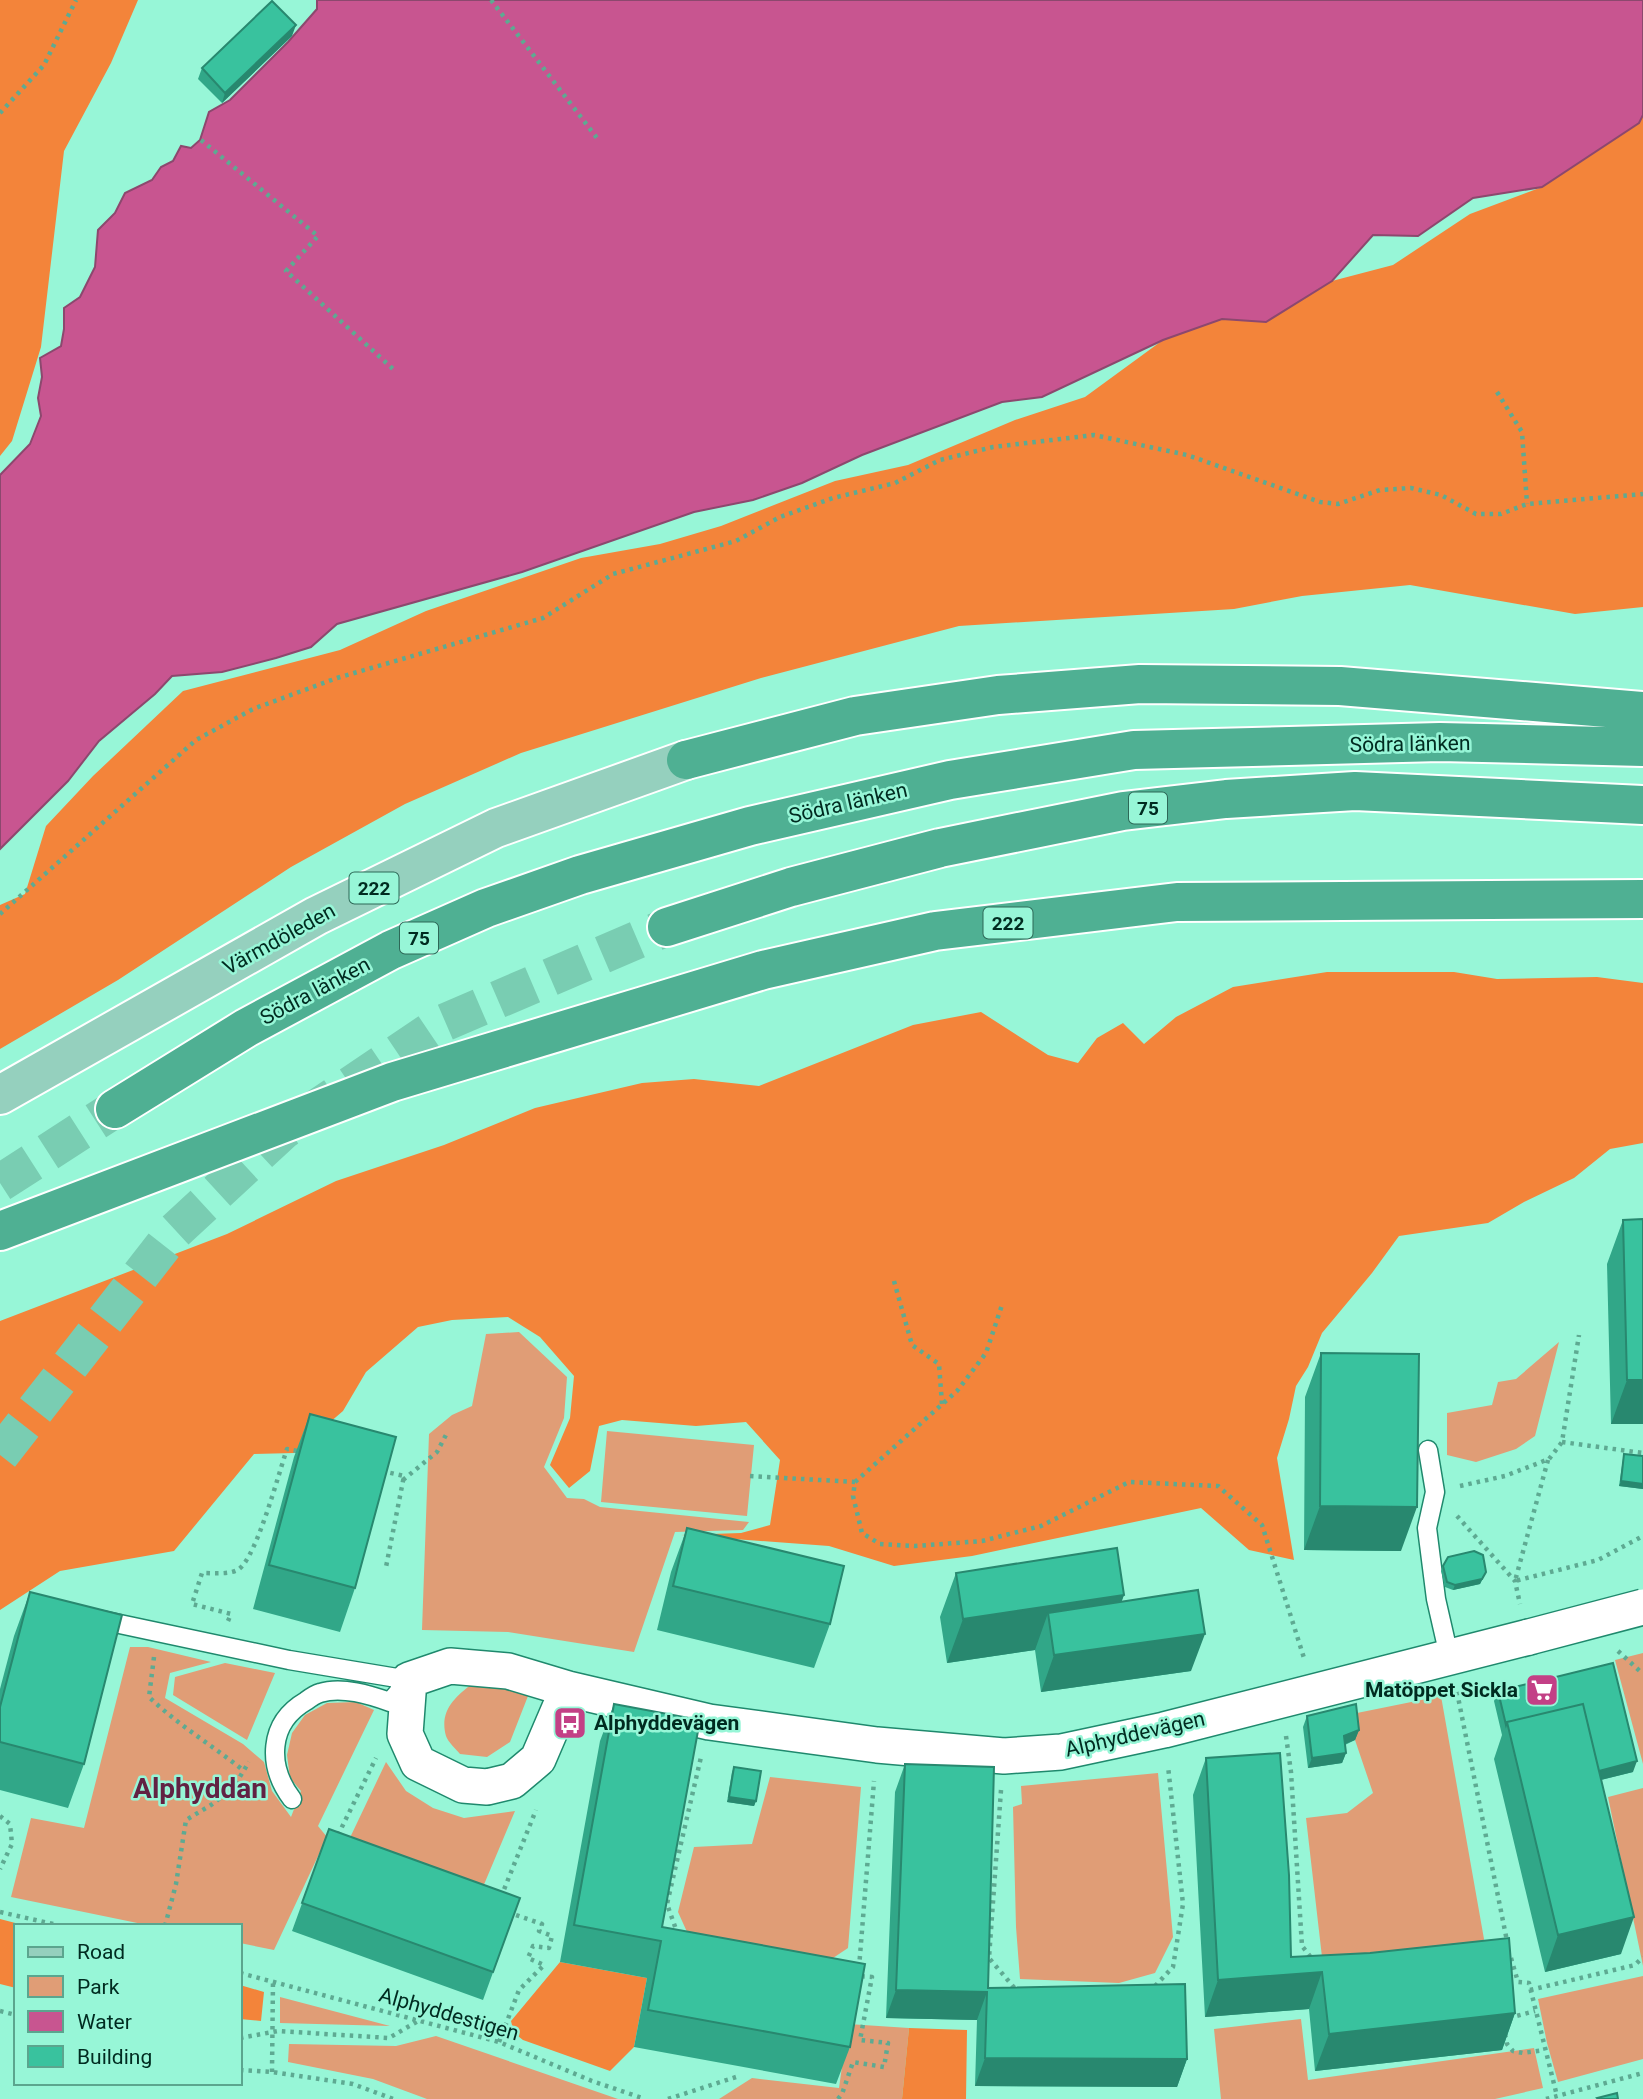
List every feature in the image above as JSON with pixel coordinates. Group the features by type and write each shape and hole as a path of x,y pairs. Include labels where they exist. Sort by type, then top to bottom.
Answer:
{"highway":[{"name":"222","path":"686,760 855,716 998,695 1140,684 1339,686 1643,711"},
{"name":"Södra länken","path":"115,1109 246,1028 391,950 486,908 580,875 750,826 950,780 1134,750 1440,742 1643,747"},
{"name":"75","path":"667,927 791,887 928,851 1123,811 1226,799 1355,791 1643,805"},
{"name":"222","path":"0,1231 393,1082 763,970 935,932 1177,902 1643,899"}],"main road":[{"name":"Värmdöleden","path":"0,1095 316,916 496,828 686,760"}],"street":[{"name":"Alphyddevägen","path":"408,1680 450,1666 508,1671 568,1689 709,1722 877,1745 1004,1756 1060,1752 1164,1730 1643,1608"},
{"path":"408,1680 405,1734 418,1763 463,1785 487,1787 512,1781 538,1759 568,1689"}],"lane":[{"path":"1428,1450 1435,1492 1427,1528 1436,1599 1450,1657"},
{"path":"83,1616 289,1660 408,1680 390,1702 344,1691 320,1693 295,1707 276,1733 275,1760 280,1783 292,1799"}],"path":[{"path":"0,113 44,65 76,0"},
{"path":"491,0 597,138"},
{"path":"201,139 318,236 286,271 393,369"},
{"path":"1496,392 1522,432 1527,504"},
{"path":"0,914 196,740 253,709 337,678 543,618 613,574 736,541 780,517 833,498 895,483 940,460 993,447 1094,435 1187,455 1320,502 1338,503 1380,490 1411,488 1441,495 1476,514 1501,514 1527,504 1643,494"},
{"path":"894,1281 912,1345 939,1364 942,1405"},
{"path":"1002,1305 986,1353 957,1391 855,1482 853,1496 862,1533 880,1544 915,1546 982,1541 1041,1526 1129,1482 1218,1486 1262,1525 1307,1667"},
{"path":"1515,1581 1549,1459 1562,1442 1579,1335"},
{"path":"403,1480 437,1452 447,1433"},
{"path":"1562,1442 1643,1454"},
{"path":"231,1614 192,1604 202,1573 222,1573 239,1569 253,1551 287,1449 313,1455"},
{"path":"1529,1637 1515,1581 1435,1492 1505,1476 1549,1459"},
{"path":"378,1470 404,1476 386,1567"},
{"path":"750,1476 855,1482"},
{"path":"1515,1581 1598,1560 1643,1536"},
{"path":"157,1632 149,1697 173,1720 211,1744 244,1770"},
{"path":"1619,1651 1643,1674"},
{"path":"1450,1657 1508,1945"},
{"path":"681,1942 667,1904 709,1722"},
{"path":"1284,1725 1291,1772 1302,1946 1315,1964"},
{"path":"1147,1989 1159,1984 1173,1968 1183,1904 1164,1730"},
{"path":"337,1838 384,1743 405,1734"},
{"path":"858,1976 877,1745"},
{"path":"1004,1756 989,1958 1025,2001"},
{"path":"166,1924 176,1884 186,1820 233,1788 252,1757"},
{"path":"0,1816 10,1824 12,1844 0,1869"},
{"path":"0,1912 53,1924"},
{"path":"499,2042 519,1990 544,1965 528,1958 533,1946 549,1948 552,1937 539,1931 542,1924 508,1913"},
{"path":"1530,1990 1634,1965 1643,1957"},
{"path":"1499,1960 1511,1958 1518,1982 1529,1983 1556,2096"},
{"name":"Alphyddestigen","path":"242,1973 499,2042 592,2081 645,2099"},
{"path":"838,2099 853,2062 884,2067 888,2043 860,2040 872,1977 845,1974"},
{"path":"272,2072 273,1981"},
{"path":"1535,2011 1510,2017 1503,2025 1507,2044 1513,2052 1544,2050"},
{"path":"242,2038 272,2032 389,2038 418,2021"},
{"path":"242,2070 353,2084 393,2099"},
{"path":"1546,2099 1643,2073"},
{"path":"668,2099 736,2077"}],"green space":[{"path":"519,1332 567,1377 564,1418 544,1467 567,1498 584,1499 600,1507 749,1522 743,1530 675,1532 634,1652 508,1632 422,1630 429,1434 452,1415 472,1406 486,1334"},
{"path":"1559,1342 1535,1436 1516,1449 1476,1462 1447,1455 1447,1413 1492,1405 1498,1382 1516,1379"},
{"path":"607,1431 754,1445 747,1516 601,1502"},
{"path":"130,1647 148,1647 211,1662 170,1673 165,1698 243,1744 264,1762 272,1791 291,1817 301,1791 290,1778 287,1755 292,1733 305,1715 327,1703 356,1702 374,1710 318,1826 327,1837 274,1950 242,1943 242,1924 142,1924 11,1897 31,1818 84,1828"},
{"path":"1643,1653 1643,1764 1615,1660"},
{"path":"225,1663 275,1673 247,1740 173,1695 175,1677"},
{"path":"472,1684 517,1688 528,1696 510,1742 487,1757 460,1754 450,1743 444,1727 450,1706"},
{"path":"1441,1696 1484,1939 1479,1954 1322,1957 1306,1818 1347,1813 1373,1793 1355,1740 1352,1714"},
{"path":"386,1762 406,1791 433,1808 464,1818 515,1811 480,1894 347,1844"},
{"path":"1158,1773 1173,1937 1155,1973 1119,1983 1020,1979 1013,1807 1022,1804 1021,1786"},
{"path":"770,1777 861,1787 848,1948 830,1960 692,1943 678,1912 694,1847 752,1844"},
{"path":"1643,1788 1643,1966 1608,1797"},
{"path":"1643,1976 1643,2059 1558,2082 1538,1999"},
{"path":"280,1997 390,2026 280,2023"},
{"path":"1301,2019 1308,2080 1534,2048 1543,2088 1495,2099 1221,2099 1214,2029"},
{"path":"848,2024 909,2028 902,2099 719,2099 752,2078 839,2088"},
{"path":"436,2036 618,2099 427,2099 373,2079 288,2062 289,2044 396,2046"}],"shaded area":[{"path":"0,0 138,0 111,63 64,151 41,347 12,441 0,456"},
{"path":"1643,115 1643,607 1575,614 1410,585 1302,596 1234,609 959,626 761,678 521,753 405,804 291,867 118,980 0,1049 0,905 25,894 46,826 93,776 183,691 340,650 426,611 581,558 660,544 721,526 835,481 908,465 1015,420 1085,397 1163,340 1222,319 1266,322 1332,281 1393,265 1470,214 1542,187 1639,123"},
{"path":"1327,972 1454,972 1497,979 1597,977 1643,983 1643,1143 1610,1149 1574,1178 1488,1223 1399,1236 1322,1333 1308,1367 1296,1386 1277,1458 1294,1560 1249,1550 1201,1508 972,1556 894,1566 829,1546 681,1535 741,1533 770,1525 780,1460 746,1422 696,1426 622,1420 599,1426 590,1471 569,1488 550,1465 570,1418 574,1376 540,1337 508,1317 452,1320 418,1327 366,1372 343,1411 294,1453 254,1454 174,1551 60,1571 0,1610 0,1321 227,1234 336,1181 444,1145 535,1108 642,1083 694,1079 759,1086 913,1025 981,1012 1048,1055 1078,1063 1097,1038 1123,1023 1144,1044 1176,1017 1233,987"},
{"path":"0,1919 19,1924 14,1924 14,1988 0,1984"},
{"path":"560,1962 647,1978 634,2047 610,2071 523,2040 514,2033 511,2021"},
{"path":"242,1986 264,1992 261,2021 242,2019"},
{"path":"909,2028 967,2030 966,2099 902,2099"}],"water":[{"path":"317,0 1643,0 1643,115 1639,123 1542,187 1473,198 1418,236 1373,235 1332,281 1266,322 1222,319 1163,340 1042,397 1002,402 862,455 802,483 753,500 694,512 522,572 337,624 311,647 276,658 222,672 172,676 155,694 99,741 68,781 0,849 0,475 30,444 41,416 38,398 42,377 40,358 61,346 64,308 80,297 95,267 98,230 115,213 125,193 152,180 161,167 173,161 181,146 191,148 200,140 209,112 230,100 288,42 317,9"}],"building":[{"path":"272,1 296,25 225,93 202,68"},
{"path":"1643,1219 1643,1380 1627,1380 1623,1220"},
{"path":"1321,1353 1419,1354 1417,1507 1320,1506"},
{"path":"310,1414 396,1437 355,1588 269,1565"},
{"path":"1624,1454 1643,1456 1643,1484 1621,1481"},
{"path":"687,1528 844,1566 830,1624 673,1586"},
{"path":"1117,1548 1124,1595 963,1619 956,1573"},
{"path":"1474,1551 1483,1555 1486,1572 1482,1579 1455,1585 1447,1582 1443,1566 1448,1557"},
{"path":"1198,1590 1205,1634 1054,1655 1048,1613"},
{"path":"30,1592 122,1615 84,1764 0,1742 0,1707"},
{"path":"1613,1663 1637,1761 1599,1771 1583,1704 1507,1722 1506,1725 1498,1691"},
{"path":"614,1704 700,1720 662,1927 865,1964 850,2047 648,2010 661,1941 574,1925"},
{"path":"1356,1704 1359,1730 1344,1736 1346,1753 1312,1758 1307,1716"},
{"path":"1583,1704 1634,1917 1558,1935 1507,1722"},
{"path":"1280,1753 1289,1875 1291,1957 1370,1953 1509,1938 1515,2013 1329,2034 1322,1972 1218,1980 1206,1758"},
{"path":"905,1764 994,1767 988,1988 1185,1984 1187,2059 985,2058 987,1992 896,1990"},
{"path":"734,1767 761,1771 756,1801 729,1797"},
{"path":"329,1829 520,1898 493,1972 302,1903"},
{"path":"1617,2093 1618,2099 1597,2098"}],"tunnel":[{"path":"0,1455 174,1232 283,1131 441,1024 667,927"},
{"path":"0,1183 115,1109"}],"place":[{"name":"Matöppet Sickla","path":"1542,1690"},
{"name":"Alphyddevägen","path":"570,1723"}],"district":[{"name":"Alphyddan","path":"200,1788"}]}
